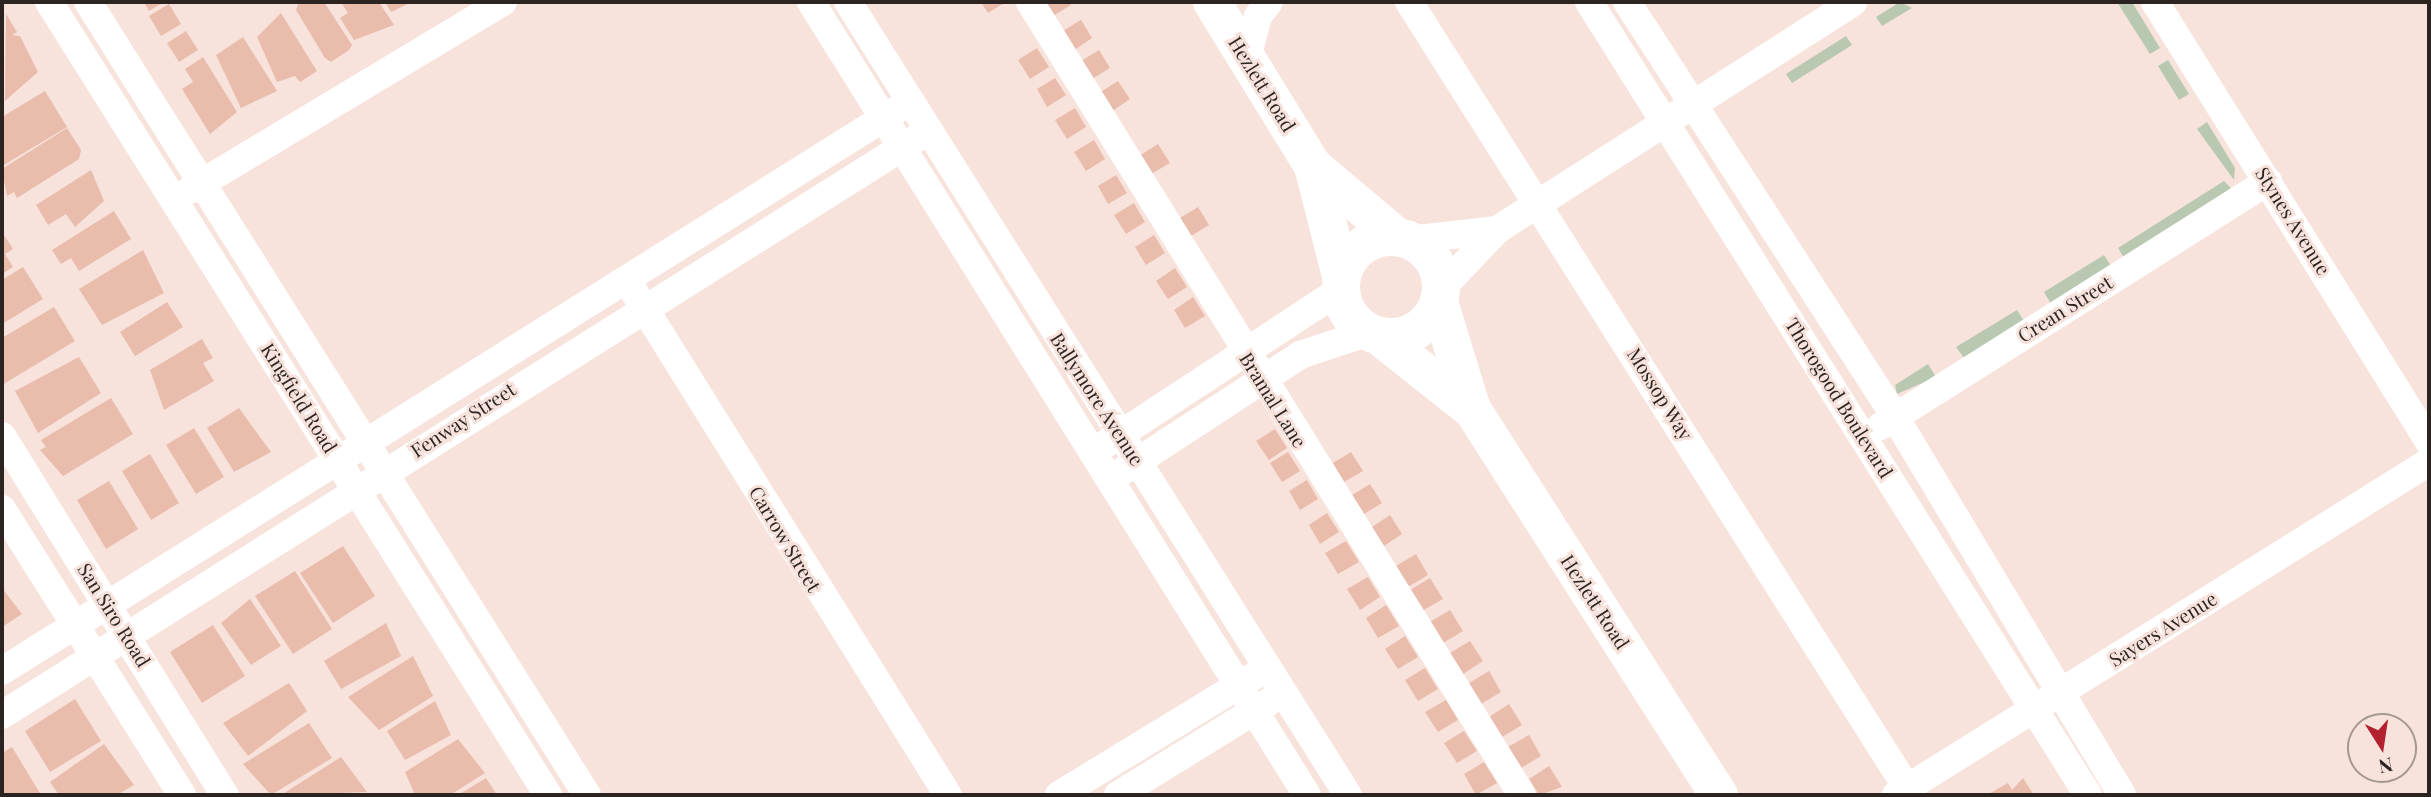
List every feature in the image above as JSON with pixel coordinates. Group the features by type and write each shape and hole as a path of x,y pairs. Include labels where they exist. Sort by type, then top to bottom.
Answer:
{"main road":[{"name":"Hezlett Road","path":"1212,2 1313,166 1341,283"},
{"name":"Hezlett Road","path":"1313,166 1403,238"},
{"path":"1403,238 1430,255 1440,296 1421,328 1374,334 1352,320 1341,283 1360,247 1403,238"},
{"name":"Hezlett Road","path":"1440,296 1472,409 1719,795"},
{"name":"Hezlett Road","path":"1374,334 1472,409"}],"street":[{"name":"Kingfield Road","path":"49,2 548,795"},
{"name":"Kingfield Road","path":"88,2 205,181 587,795"},
{"path":"174,200 503,2"},
{"name":"Ballymore Avenue","path":"811,2 1307,795"},
{"name":"Ballymore Avenue","path":"848,2 1348,795"},
{"name":"Bramal Lane","path":"1030,2 1245,355 1522,795"},
{"name":"Mossop Way","path":"1409,2 1540,202 1902,792"},
{"name":"Thorogood Boulevard","path":"1589,2 2088,795"},
{"name":"Thorogood Boulevard","path":"1627,2 1895,417 2122,795"},
{"path":"1440,296 1497,230 1853,2"},
{"name":"Stynes Avenue","path":"2155,2 2429,442"},
{"path":"1247,58 1268,3"},
{"name":"Fenway Street","path":"2,671 909,102"},
{"name":"Fenway Street","path":"2,715 128,637 642,306 928,131"},
{"name":"Crean Street","path":"1864,437 2267,181"},
{"path":"1403,238 1497,230"},
{"name":"Carrow Street","path":"627,279 948,795"},
{"path":"1093,452 1245,355 1341,283"},
{"path":"1111,479 1260,378 1300,355 1374,334"},
{"name":"San Siro Road","path":"2,436 225,795"},
{"name":"Sayers Avenue","path":"1902,792 2429,462"},
{"name":"San Siro Road","path":"2,509 182,795"},
{"path":"1059,795 1269,667"},
{"path":"1118,795 1285,693"}],"green space":[{"path":"1900,2 1912,8 1882,26 1876,17"},
{"path":"2117,2 2132,2 2160,48 2150,54"},
{"path":"1846,36 1852,45 1792,83 1786,74"},
{"path":"2168,60 2189,94 2179,100 2158,66"},
{"path":"2207,122 2235,168 2234,180 2197,129"},
{"path":"2224,181 2231,188 2124,258 2118,248"},
{"path":"2104,255 2111,266 2051,304 2044,292"},
{"path":"2017,310 2024,321 1964,358 1956,347"},
{"path":"1928,364 1936,377 1897,394 1895,385"}],"building":[{"path":"144,2 164,2 149,11"},
{"path":"299,2 324,2 352,45 349,50 331,62 325,58 296,10"},
{"path":"341,2 379,2 394,25 354,40 340,18 348,13"},
{"path":"385,2 412,2 391,12"},
{"path":"981,2 1006,2 988,13"},
{"path":"1044,2 1069,2 1071,5 1053,16"},
{"path":"169,4 181,24 161,36 149,16"},
{"path":"281,13 317,71 300,82 295,76 277,82 257,37"},
{"path":"6,14 17,32 12,35 20,36 38,72 5,101"},
{"path":"1081,20 1092,38 1073,51 1061,32"},
{"path":"186,31 198,50 179,62 167,43"},
{"path":"243,37 277,91 241,108 216,55"},
{"path":"1037,48 1049,67 1030,79 1018,60"},
{"path":"1099,50 1110,68 1092,79 1081,61"},
{"path":"203,57 237,112 210,134 182,89 193,82 185,69"},
{"path":"1055,78 1066,95 1047,107 1037,89"},
{"path":"1118,81 1130,99 1111,112 1099,93"},
{"path":"45,91 67,127 2,166 2,117"},
{"path":"1075,108 1086,127 1067,139 1055,120"},
{"path":"67,128 81,150 79,159 17,198 14,192 7,196 2,169"},
{"path":"1094,140 1105,159 1086,171 1074,152"},
{"path":"1158,144 1170,163 1151,174 1139,156"},
{"path":"91,170 104,201 75,227 66,214 48,225 36,205"},
{"path":"1116,175 1127,193 1108,204 1098,186"},
{"path":"1134,203 1145,222 1126,234 1114,215"},
{"path":"1198,207 1209,225 1191,236 1180,218"},
{"path":"114,211 131,239 79,271 71,258 61,264 52,250"},
{"path":"2,232 13,249 5,254 13,267 2,274"},
{"path":"1154,235 1165,253 1146,265 1135,247"},
{"path":"143,250 164,293 102,325 79,289"},
{"path":"23,267 43,299 2,324 2,280"},
{"path":"1175,268 1187,287 1168,299 1156,281"},
{"path":"1193,297 1205,316 1185,328 1174,310"},
{"path":"167,302 183,327 135,356 120,332"},
{"path":"54,307 75,341 2,385 2,338"},
{"path":"202,339 213,358 203,363 214,381 164,410 150,370"},
{"path":"79,357 101,393 38,433 15,391"},
{"path":"111,398 133,434 63,476 40,450 46,447 41,440"},
{"path":"239,408 271,452 234,472 207,428"},
{"path":"194,428 224,477 196,494 166,445"},
{"path":"1275,429 1287,448 1269,460 1256,441"},
{"path":"1288,452 1300,471 1282,482 1270,463"},
{"path":"1351,452 1363,471 1344,482 1333,463"},
{"path":"150,454 179,503 151,520 122,471"},
{"path":"1307,480 1318,499 1300,510 1289,491"},
{"path":"109,481 138,529 106,549 77,500"},
{"path":"1370,484 1382,503 1364,514 1352,495"},
{"path":"1327,513 1339,532 1320,544 1309,525"},
{"path":"1390,515 1402,534 1384,546 1372,527"},
{"path":"1346,541 1359,562 1338,574 1325,553"},
{"path":"343,546 375,596 333,623 300,573"},
{"path":"1416,554 1428,575 1408,587 1396,566"},
{"path":"295,571 332,629 293,654 255,596"},
{"path":"1368,577 1380,597 1360,610 1347,589"},
{"path":"1430,578 1443,599 1422,611 1410,590"},
{"path":"2,588 22,614 2,627"},
{"path":"250,599 281,646 251,665 221,623"},
{"path":"1386,605 1399,626 1378,638 1366,618"},
{"path":"1450,610 1463,631 1443,643 1430,622"},
{"path":"386,623 401,656 341,689 324,661"},
{"path":"213,625 245,676 202,703 170,652"},
{"path":"1405,636 1418,657 1398,669 1385,649"},
{"path":"1470,641 1483,661 1463,674 1450,653"},
{"path":"413,656 433,696 379,730 348,697"},
{"path":"1425,668 1438,689 1418,701 1405,680"},
{"path":"1489,671 1501,692 1481,704 1469,683"},
{"path":"289,683 307,711 248,756 223,723"},
{"path":"75,699 101,741 50,772 25,731"},
{"path":"1446,700 1458,720 1438,732 1425,712"},
{"path":"435,701 451,735 405,760 387,731"},
{"path":"1509,704 1522,725 1502,737 1489,717"},
{"path":"309,723 332,758 271,795 243,764"},
{"path":"1464,731 1477,751 1457,763 1444,743"},
{"path":"1529,735 1541,756 1521,768 1508,747"},
{"path":"458,739 485,773 450,795 415,795 405,772"},
{"path":"104,744 134,785 117,795 59,795 50,782"},
{"path":"12,747 41,795 2,795 2,753"},
{"path":"341,757 367,792 281,795"},
{"path":"1484,762 1497,783 1476,795 1464,774"},
{"path":"1549,766 1562,787 1539,795 1529,779"},
{"path":"486,778 497,795 458,795"},
{"path":"2023,778 2034,795 1987,795 2008,783 2012,790"}]}
